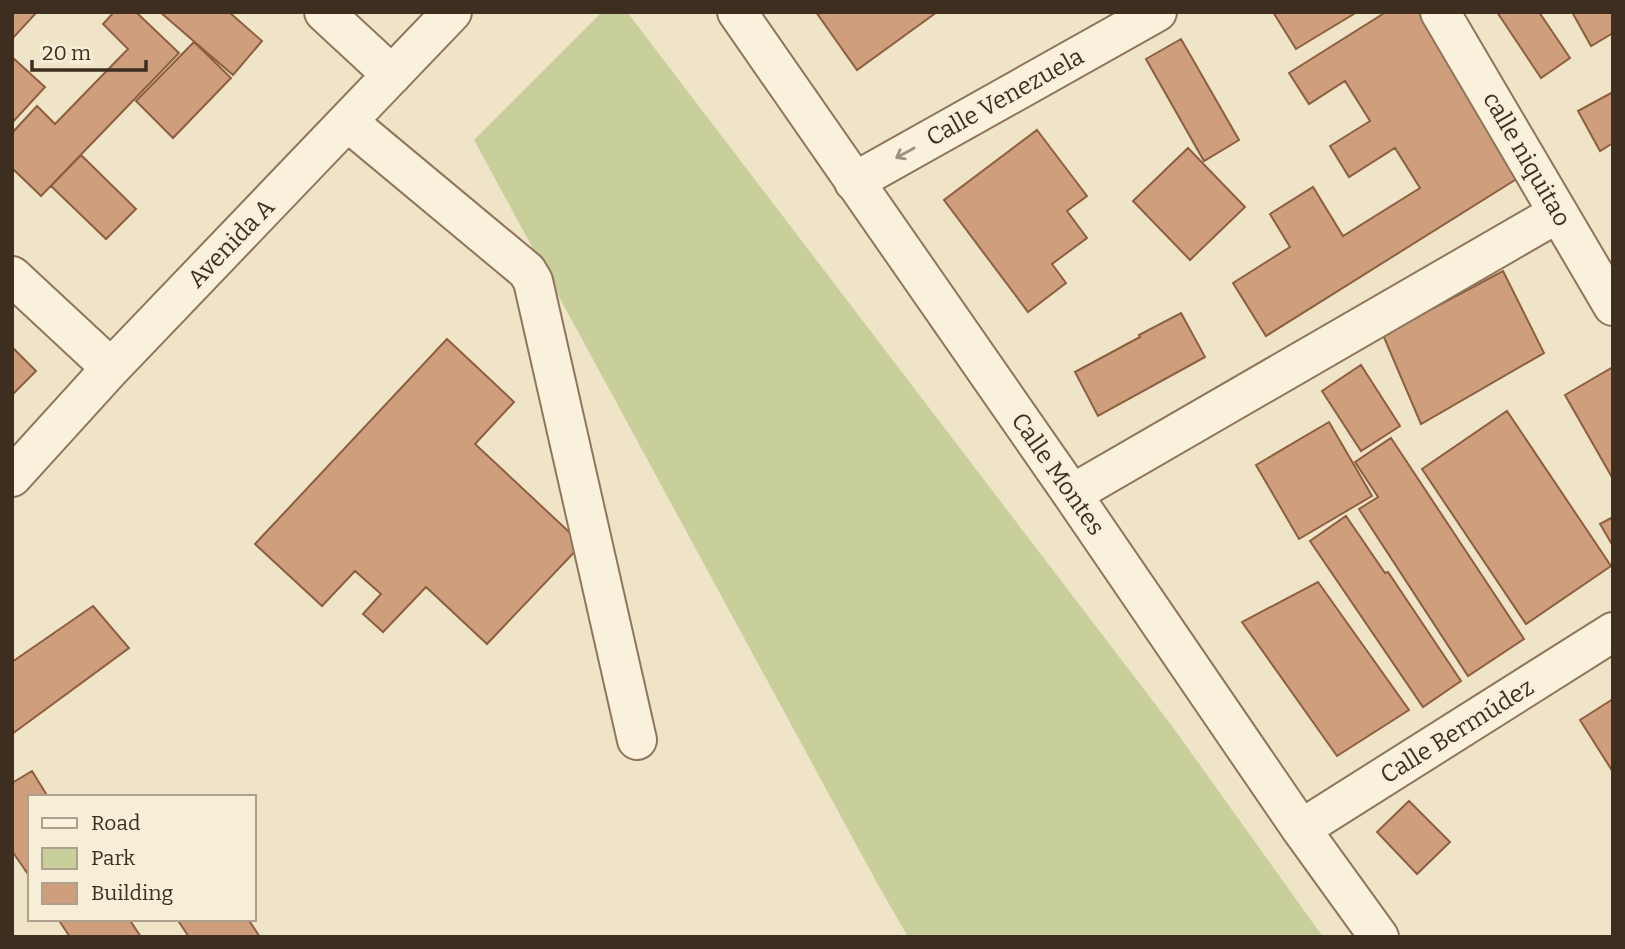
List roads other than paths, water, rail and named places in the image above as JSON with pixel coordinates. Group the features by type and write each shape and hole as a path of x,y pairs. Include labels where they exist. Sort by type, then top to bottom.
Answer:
{"street":[{"path":"324,12 392,75"},
{"name":"Avenida A","path":"12,477 111,368 452,12"},
{"name":"Calle Montes","path":"737,12 1301,829 1380,937"},
{"name":"Calle Venezuela","path":"854,182 1157,12"},
{"name":"calle niquitao","path":"1440,12 1613,306"},
{"path":"348,122 527,271 533,281 637,740"},
{"path":"1072,494 1558,213"},
{"path":"12,276 111,368"},
{"name":"Calle Bermúdez","path":"1301,829 1613,632"}]}
